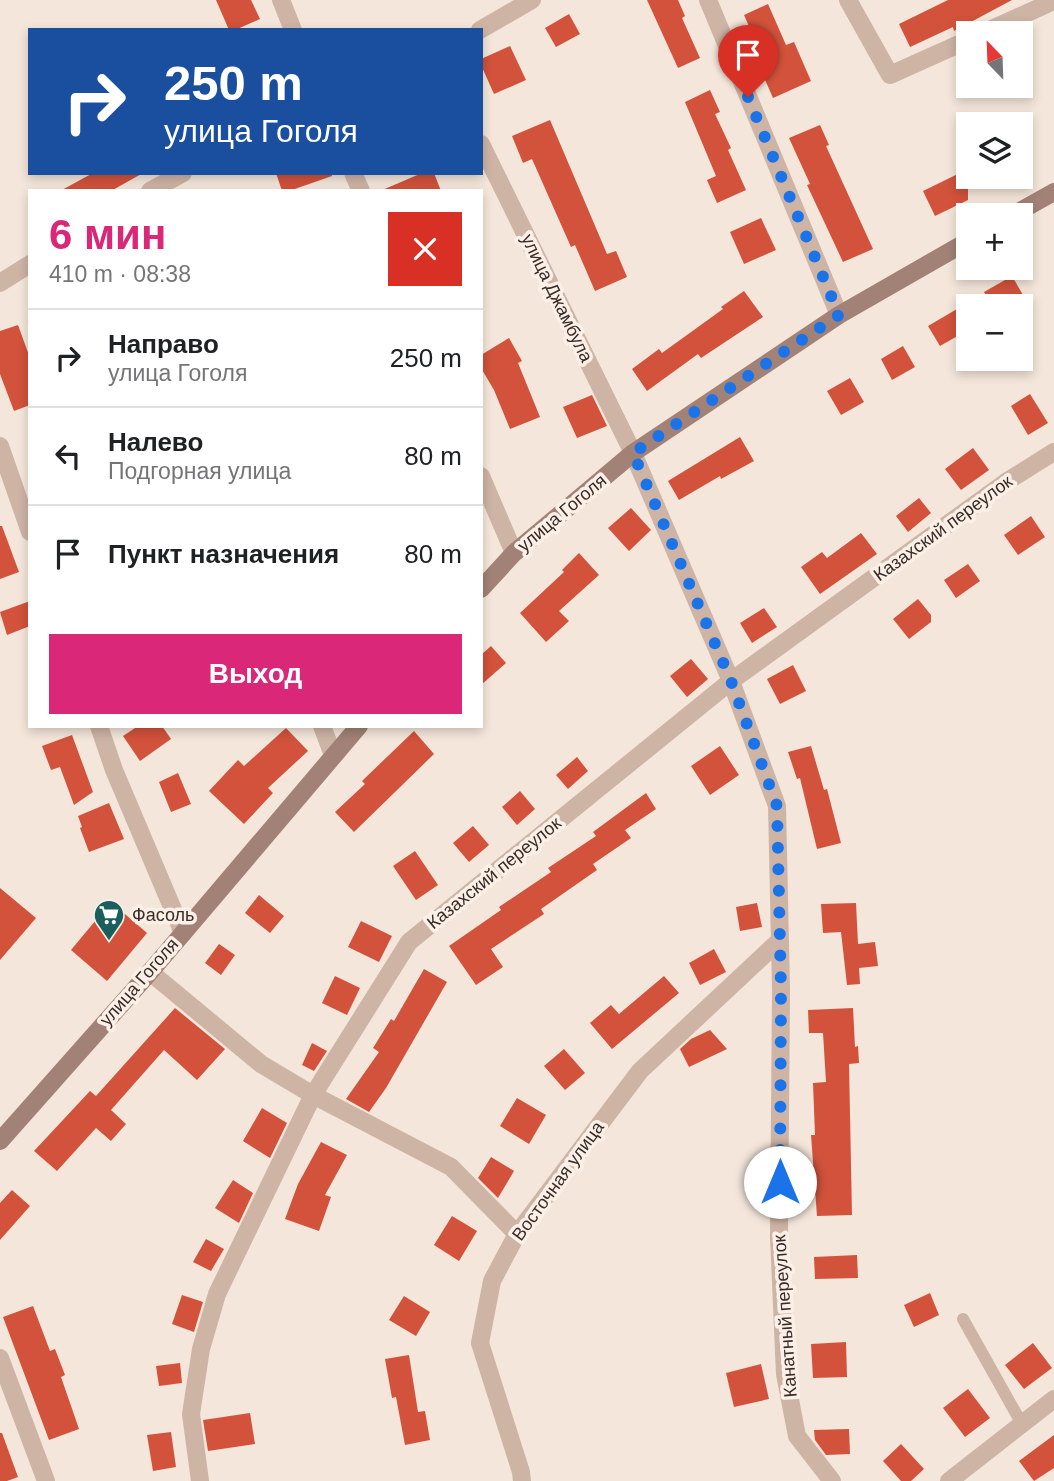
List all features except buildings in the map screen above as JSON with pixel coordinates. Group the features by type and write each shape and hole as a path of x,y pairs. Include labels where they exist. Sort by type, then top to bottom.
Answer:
{"street":[{"path":"281,0 292,28"},
{"path":"482,28 503,6 532,0"},
{"path":"708,0 839,315"},
{"path":"848,0 890,75 956,45"},
{"path":"1010,21 1054,1"},
{"name":"улица Джамбула","path":"483,148 633,453"},
{"path":"154,189 179,175"},
{"path":"1033,204 1054,192"},
{"name":"улица Гоголя","path":"483,587 514,553 633,453 839,315 956,248"},
{"path":"0,284 28,265"},
{"path":"0,446 28,526"},
{"name":"Казахский переулок","path":"200,1481 191,1414 201,1349 217,1294 313,1095 409,942 731,681 1006,482 1054,452"},
{"name":"Канатный переулок","path":"633,453 731,681 777,806 781,990 779,1237 785,1374 797,1436 832,1481"},
{"path":"483,481 514,553"},
{"path":"100,728 114,770 183,933"},
{"path":"323,728 333,755"},
{"name":"улица Гоголя","path":"0,1141 150,972 357,728"},
{"name":"Восточная улица","path":"522,1481 522,1472 480,1343 492,1280 517,1234 640,1071 779,941"},
{"path":"150,972 261,1065 451,1167 517,1234"},
{"path":"0,1358 46,1481"},
{"path":"949,1481 1054,1399"}],"lane":[{"path":"963,1320 1022,1424"}],"place":[{"name":"Фасоль","path":"109,942"}],"route":[{"path":"748,97 839,315 633,453 731,681 777,806 781,990 780,1182"}]}
